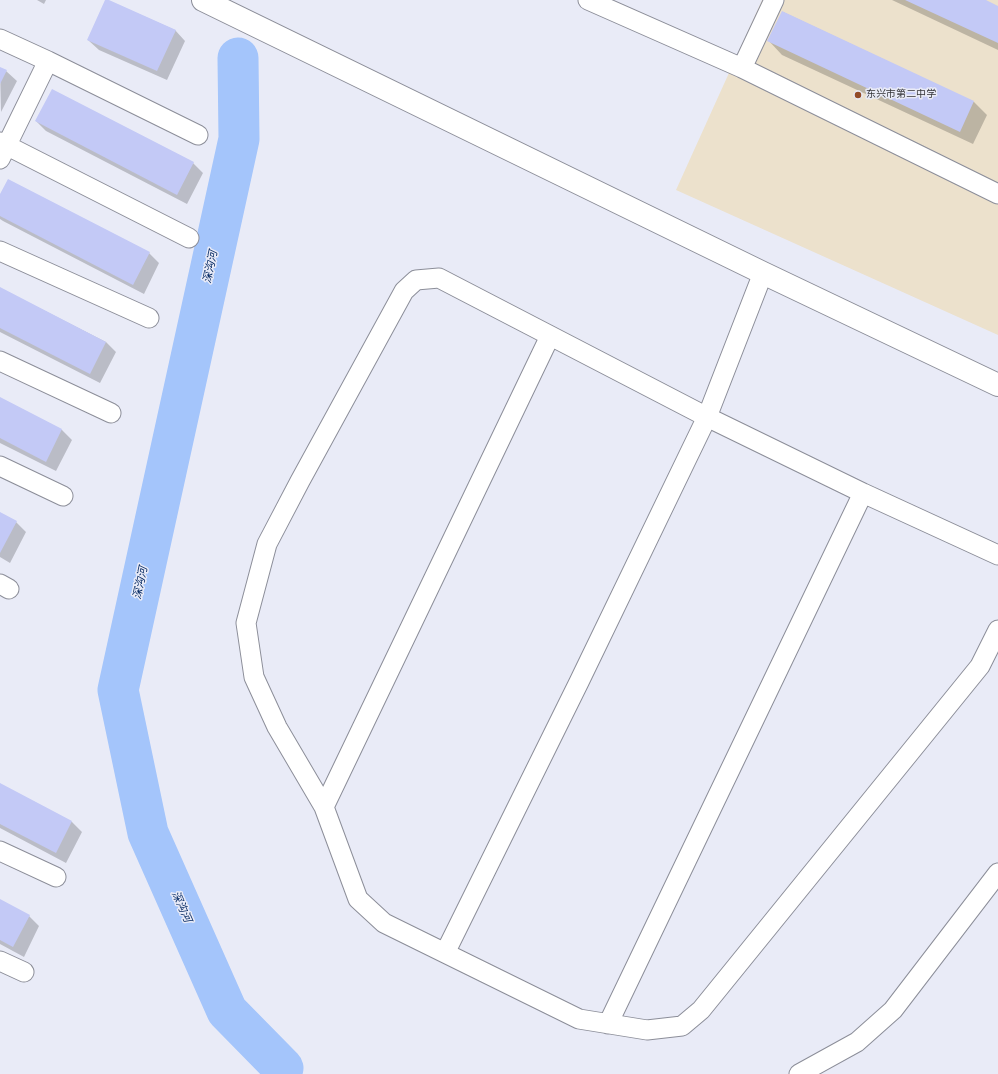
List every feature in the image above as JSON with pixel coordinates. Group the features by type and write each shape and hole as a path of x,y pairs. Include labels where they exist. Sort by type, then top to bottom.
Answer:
{"main road":[{"path":"203,0 763,273 998,385"}],"street":[{"path":"588,0 742,68 998,194"},
{"path":"742,68 774,0"},
{"path":"0,39 198,135"},
{"path":"48,61 2,149 188,238"},
{"path":"0,251 149,318"},
{"path":"445,953 707,418 763,273"},
{"path":"998,555 863,493 707,418 439,278 416,280 404,291 267,544 246,622 254,676 277,726 324,807 358,899 384,923 579,1019 647,1030 682,1026 701,1010 980,666 998,630"},
{"path":"324,807 550,336"},
{"path":"0,361 111,413"},
{"path":"0,466 64,496"},
{"path":"608,1024 863,493"},
{"path":"0,851 56,877"},
{"path":"799,1074 857,1042 893,1010 998,873"},
{"path":"0,961 24,972"}],"shaded area":[{"name":"东兴市第二中学","path":"762,0 998,0 998,335 676,190"}],"building":[{"path":"105,0 109,0 176,30 157,71 87,40"},
{"path":"905,0 986,0 998,6 998,43"},
{"path":"782,11 974,101 960,132 767,41"},
{"path":"0,67 7,70 0,84"},
{"path":"52,89 194,162 177,195 35,121"},
{"path":"8,179 150,252 133,285 0,216 0,194"},
{"path":"0,287 106,342 90,374 0,328"},
{"path":"0,397 62,429 46,462 0,438"},
{"path":"0,512 17,521 0,553"},
{"path":"0,783 72,821 56,853 0,824"},
{"path":"0,899 30,915 13,947 0,940"}],"waterway":[{"name":"深沟河","path":"238,58 239,139 118,690 148,833 227,1011 283,1068 281,1074"}],"place":[{"name":"东兴市第二中学","path":"858,95"}]}
